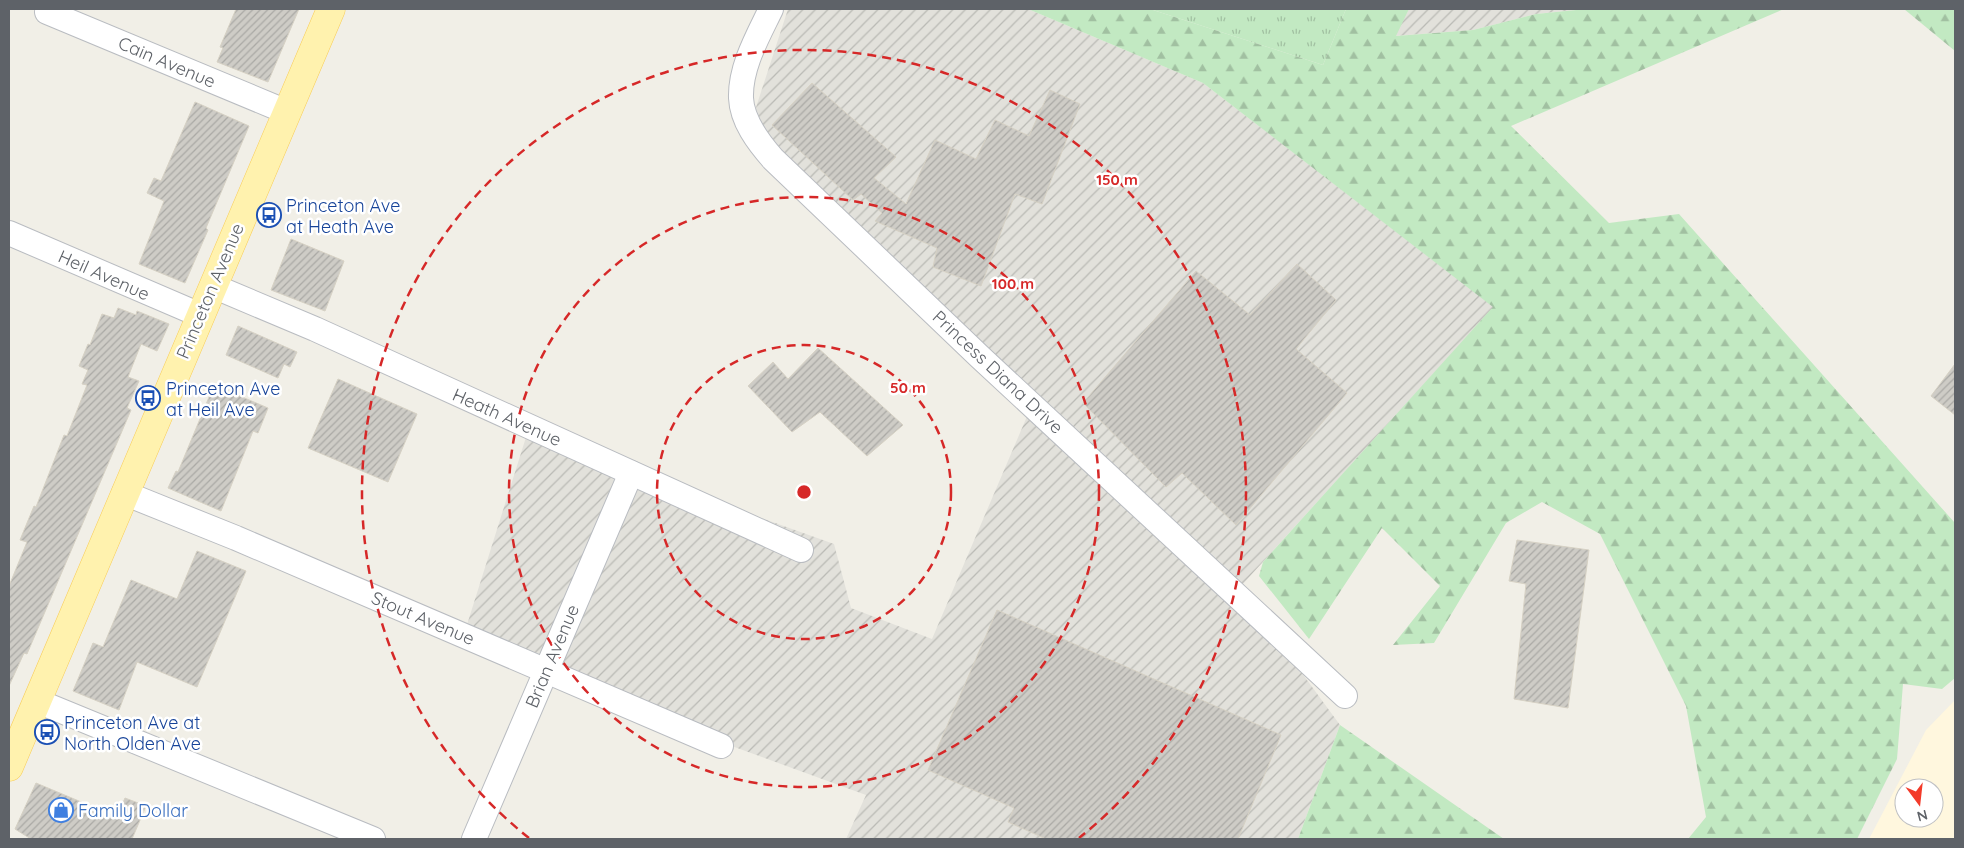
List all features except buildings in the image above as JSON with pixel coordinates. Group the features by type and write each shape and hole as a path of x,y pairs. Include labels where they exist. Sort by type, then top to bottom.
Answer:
{"main road":[{"name":"Princeton Avenue","path":"9,767 331,9"}],"street":[{"name":"Princess Diana Drive","path":"771,9 753,47 745,74 741,98 747,120 756,140 773,159 975,351 1345,696"},
{"name":"Cain Avenue","path":"47,12 287,112"},
{"name":"Heil Avenue","path":"9,233 200,315"},
{"name":"Heath Avenue","path":"212,286 323,333 801,550"},
{"name":"Brian Avenue","path":"474,839 631,473"},
{"name":"Stout Avenue","path":"124,493 244,542 721,746"},
{"path":"37,701 373,839"}],"shaded area":[{"path":"788,9 1028,9 1203,83 1494,307 1232,596 1271,631 1340,725 1298,839 846,839 866,795 460,647 527,434 834,544 851,608 932,639 1028,414 747,135"},
{"path":"1409,9 1586,9 1536,14 1473,30 1395,36"},
{"path":"1955,700 1955,839 1869,839 1894,791 1894,828 1944,828 1944,778 1901,778 1926,730"}],"green space":[{"path":"1028,9 1150,9 1323,65 1346,9 1409,9 1396,36 1473,30 1536,14 1586,9 1784,9 1511,126 1609,223 1679,214 1955,523 1955,678 1942,689 1903,684 1897,759 1857,839 1688,839 1706,817 1686,706 1600,534 1542,502 1506,523 1434,643 1393,645 1440,586 1382,528 1309,639 1259,576 1263,562 1493,307 1203,83"},
{"path":"1150,9 1346,9 1323,65"},
{"path":"1904,9 1955,9 1955,51"},
{"path":"1340,725 1504,839 1298,839"}],"place":[{"name":"Princeton Ave at Heath Ave","path":"269,215"},
{"name":"Princeton Ave at Heil Ave","path":"148,398"},
{"name":"Princeton Ave at North Olden Ave","path":"47,732"},
{"name":"Family Dollar","path":"61,810"}]}
